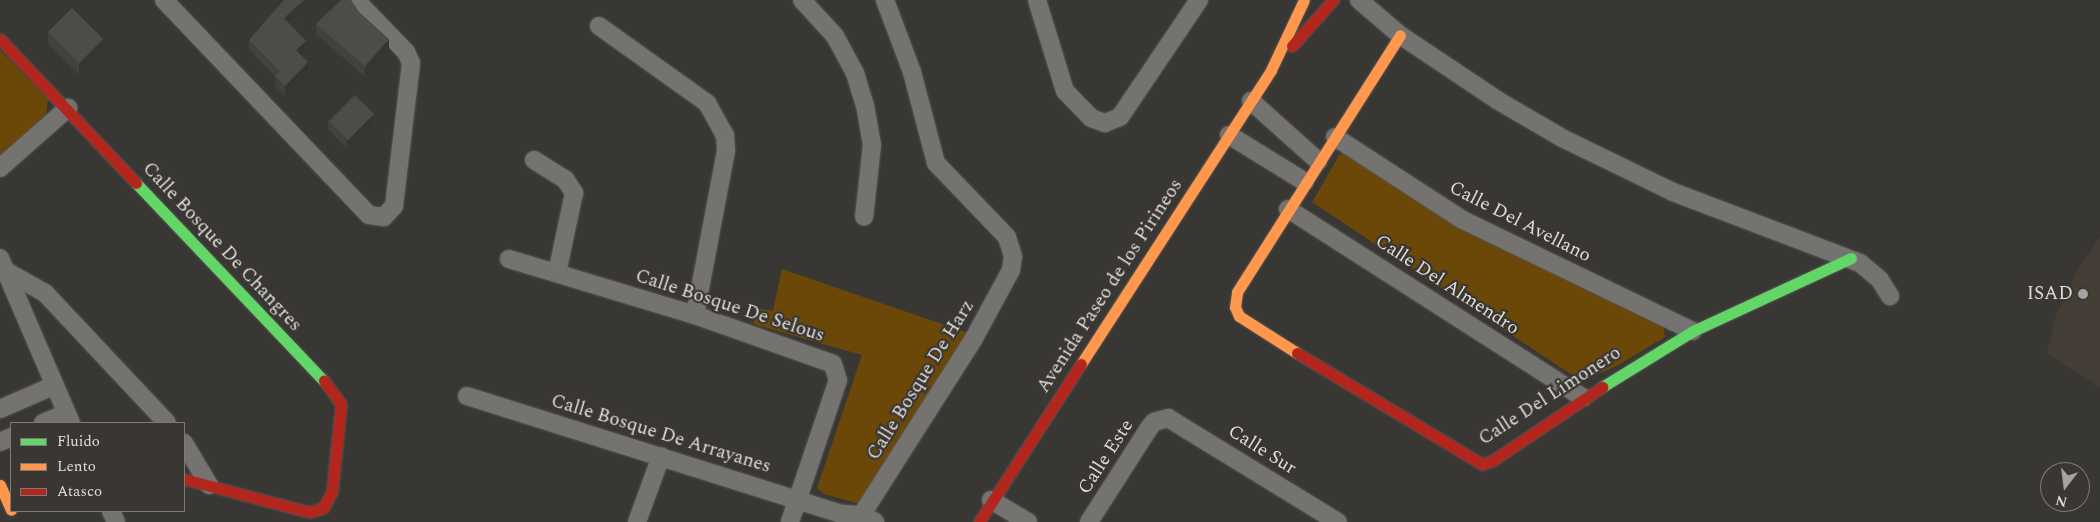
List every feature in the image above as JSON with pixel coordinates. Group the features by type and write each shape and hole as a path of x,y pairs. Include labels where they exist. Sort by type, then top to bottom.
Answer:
{"street":[{"path":"164,0 369,215 384,217 394,206 411,63 406,52 356,0"},
{"path":"802,0 835,36 855,73 865,105 872,145 864,217"},
{"name":"Calle Bosque De Harz","path":"857,519 973,340 1011,270 1013,256 1007,237 936,163 912,72 885,0"},
{"path":"1037,0 1065,91 1091,118 1105,123 1120,117 1199,0"},
{"path":"1271,70 1304,0"},
{"path":"1271,70 1333,0"},
{"path":"1359,0 1400,35 1497,100 1623,170 1673,192 1851,258 1871,270 1890,296"},
{"path":"599,26 707,103 725,135 726,151 695,315"},
{"path":"1288,209 1400,35"},
{"name":"Calle Bosque De Changres","path":"0,39 68,108 337,395 342,418 332,492 323,508 309,512 209,485"},
{"name":"Avenida Paseo de los Pirineos","path":"987,515 1271,70"},
{"path":"1251,101 1318,161"},
{"path":"0,168 68,108"},
{"path":"1229,135 1305,182"},
{"name":"Calle Del Avellano","path":"1335,137 1463,220 1693,331"},
{"path":"534,160 565,179 574,193 557,273"},
{"name":"Calle Del Limonero","path":"1288,209 1237,292 1235,307 1239,316 1477,463 1492,461 1583,398 1693,331 1851,258"},
{"name":"Calle Del Almendro","path":"1288,209 1583,398"},
{"name":"Calle Bosque De Selous","path":"509,260 695,315 827,360 837,368 838,380 790,522"},
{"path":"3,265 53,386 69,418 48,422"},
{"path":"3,265 50,298 166,422"},
{"path":"0,409 53,386"},
{"name":"Calle Bosque De Arrayanes","path":"467,396 857,519"},
{"name":"Calle Este","path":"1095,520 1149,428 1162,419"},
{"name":"Calle Sur","path":"1162,419 1178,422 1338,522"},
{"path":"185,445 209,485"},
{"path":"637,522 661,456"},
{"path":"185,479 209,485"},
{"path":"0,484 10,509"},
{"path":"987,515 1028,522"}],"shaded area":[{"path":"0,50 48,99 46,114 0,160"},
{"path":"1348,151 1663,322 1665,337 1615,367 1581,381 1312,202 1340,154"},
{"name":"ISAD","path":"2100,237 2100,387 2047,353 2056,315 2076,273"},
{"path":"782,269 971,334 860,504 824,494 817,488 862,355 753,324 758,308 773,311"}],"building":[{"path":"284,0 304,0 284,18 306,41 296,50 308,62 285,86 275,76 280,71 249,40"},
{"path":"341,0 351,0 359,12 389,39 365,66 316,24"},
{"path":"72,8 103,39 79,63 48,32"},
{"path":"355,95 374,114 348,140 329,121"}],"traffic: fast":[{"path":"136,183 324,381"},
{"path":"1602,387 1693,331 1851,258"}],"traffic: slow":[{"path":"1081,364 1271,70 1304,0"},
{"path":"1297,353 1239,316 1235,307 1237,292 1400,35"},
{"path":"0,485 10,508"}],"traffic: jam":[{"path":"1292,46 1333,0"},
{"path":"0,39 136,183"},
{"path":"1297,353 1482,464 1492,461 1602,387"},
{"path":"979,522 1081,364"},
{"path":"185,479 309,512 323,508 332,492 341,404 324,381"}],"place":[{"name":"ISAD","path":"2083,294"}]}
